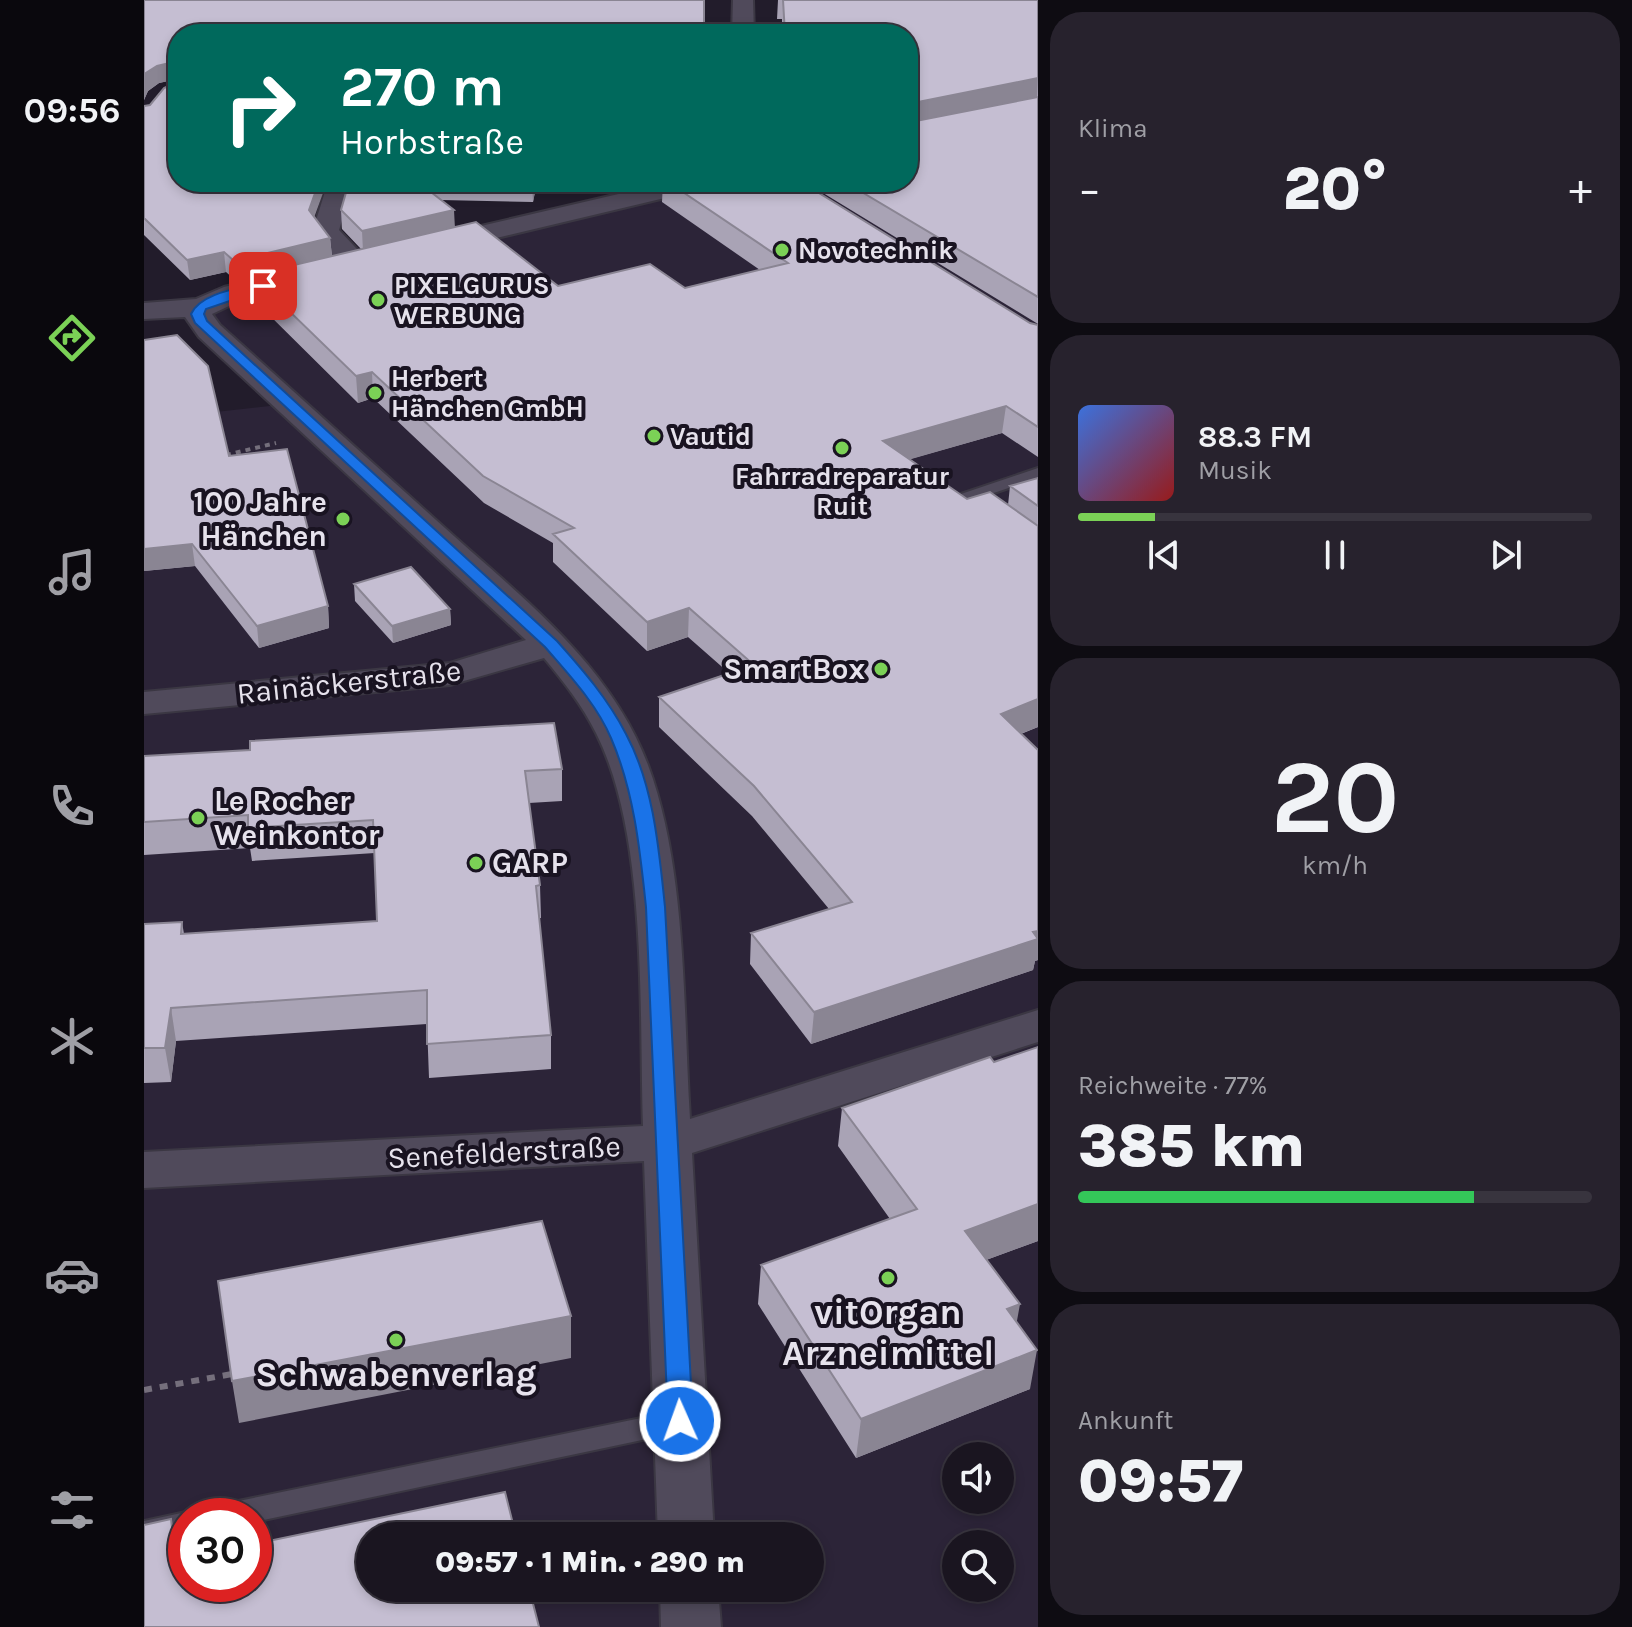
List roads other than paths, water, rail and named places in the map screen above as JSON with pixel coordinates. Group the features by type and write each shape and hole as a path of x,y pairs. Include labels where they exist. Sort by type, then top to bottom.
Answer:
{"street":[{"path":"743,0 743,24"},
{"path":"146,301 201,307 234,293 368,260 333,241 326,230 338,192"},
{"path":"420,248 659,192"},
{"path":"201,307 198,314 202,323 551,644 592,691 619,736 648,835 656,907 685,1522"},
{"name":"Rainäckerstraße","path":"144,703 450,674 551,644"},
{"name":"Senefelderstraße","path":"144,1170 568,1150 667,1142 732,1125 1038,1026"},
{"path":"690,1602 691,1627"}],"lane":[{"path":"1003,522 967,497 1038,473"},
{"path":"272,1506 680,1421"},
{"path":"144,1533 168,1528"}],"place":[{"name":"Novotechnik","path":"782,250"},
{"name":"PIXELGURUS WERBUNG","path":"378,300"},
{"name":"Herbert Hänchen GmbH","path":"375,393"},
{"name":"Vautid","path":"654,436"},
{"name":"Fahrradreparatur Ruit","path":"842,448"},
{"name":"100 Jahre Hänchen","path":"343,519"},
{"name":"SmartBox","path":"881,669"},
{"name":"Le Rocher Weinkontor","path":"198,818"},
{"name":"GARP","path":"476,863"},
{"name":"vitOrgan Arzneimittel","path":"888,1278"},
{"name":"Schwabenverlag","path":"396,1340"}]}
